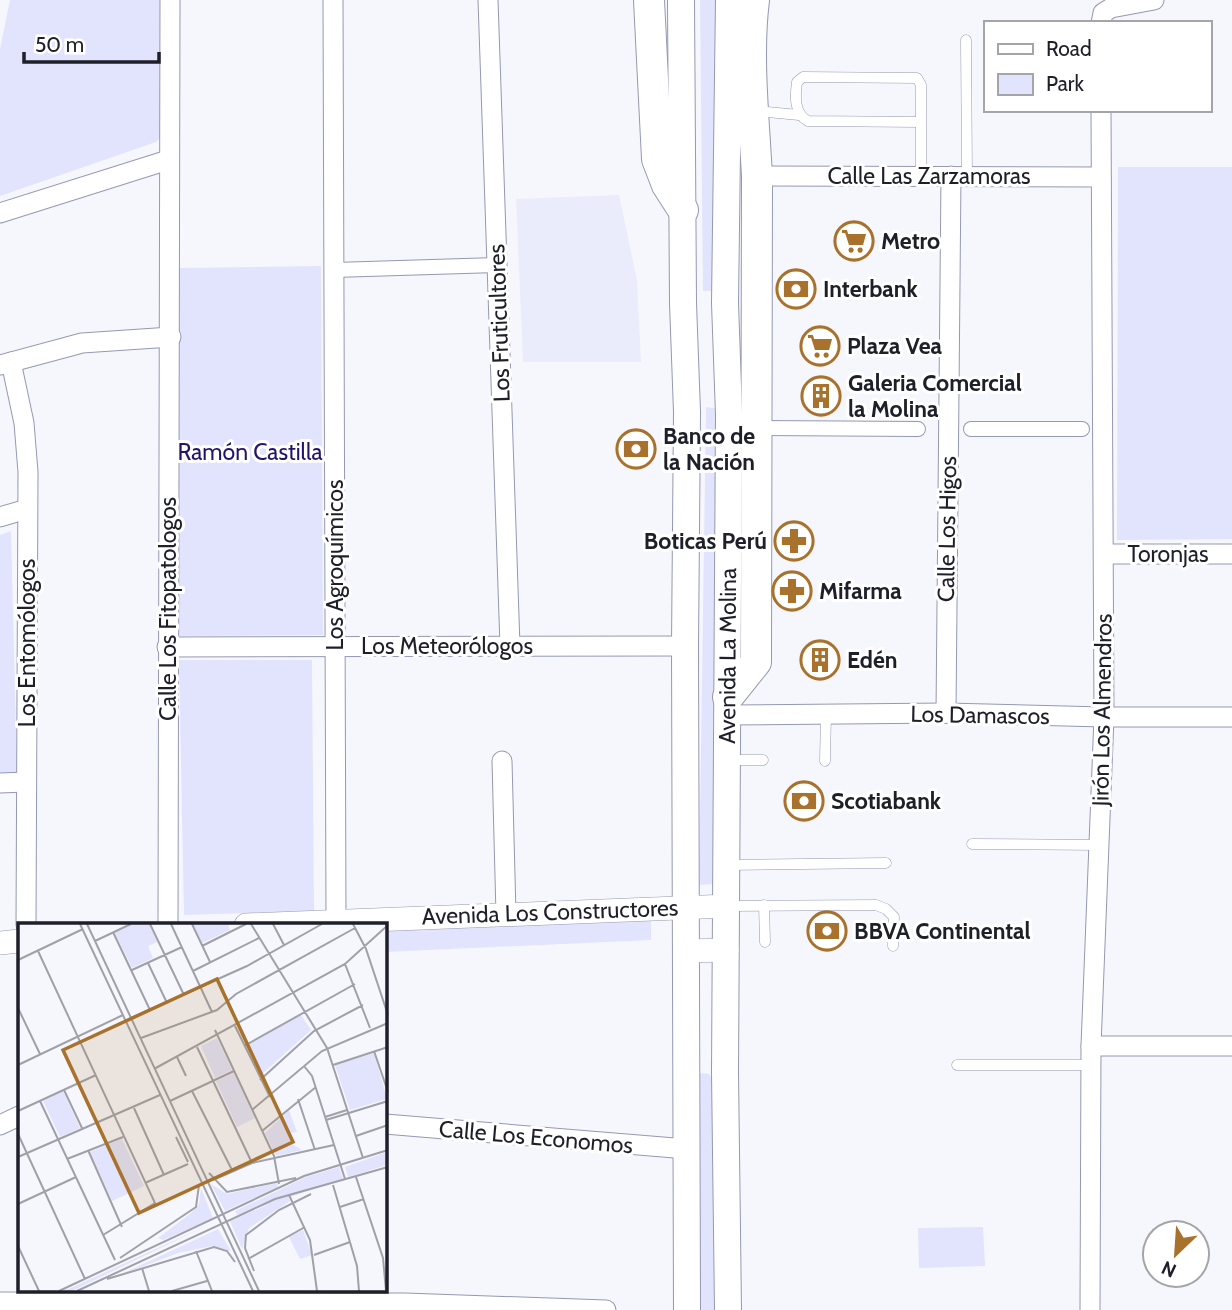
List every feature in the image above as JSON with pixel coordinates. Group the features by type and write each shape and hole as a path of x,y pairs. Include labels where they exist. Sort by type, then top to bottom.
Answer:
{"main road":[{"path":"649,0 657,159 667,185 682,210"},
{"name":"Avenida La Molina","path":"681,0 687,412 687,1310"},
{"name":"Avenida La Molina","path":"728,1310 725,1072 729,760 729,415 726,328 741,110 729,0"},
{"path":"729,706 756,662 757,176 741,110 754,0"},
{"path":"726,328 757,255"},
{"path":"687,412 689,423 696,431 706,435 717,432 725,425 729,415"},
{"path":"686,1075 690,1065 699,1059 710,1058 720,1063 725,1072"}],"street":[{"name":"Calle Los Fitopatologos","path":"168,923 170,0"},
{"name":"Los Agroquímicos","path":"333,0 336,920"},
{"name":"Los Fruticultores","path":"488,0 510,646"},
{"path":"1102,18 1111,8 1153,0"},
{"name":"Jirón Los Almendros","path":"1090,1310 1091,1056 1104,717 1101,112"},
{"path":"0,213 168,160"},
{"name":"Calle Las Zarzamoras","path":"757,176 1101,177"},
{"name":"Calle Los Higos","path":"946,713 959,176"},
{"path":"334,270 497,265"},
{"path":"6,363 82,343 171,337"},
{"name":"Los Entomólogos","path":"6,363 24,423 28,472 26,923"},
{"path":"757,428 918,429"},
{"path":"971,429 1082,429"},
{"path":"0,517 27,509"},
{"name":"Toronjas","path":"1104,554 1232,554"},
{"name":"Los Meteorólogos","path":"167,647 685,646"},
{"name":"Los Damascos","path":"729,706 826,714 1232,717"},
{"path":"502,761 506,914"},
{"path":"0,783 26,782"},
{"name":"Avenida Los Constructores","path":"282,923 728,906"},
{"path":"0,943 18,942"},
{"name":"Avenida Los Constructores","path":"686,951 727,950"},
{"path":"1091,1056 1232,1046"},
{"path":"0,1125 18,1116"},
{"name":"Calle Los Economos","path":"387,1124 687,1149"},
{"path":"0,1302 134,1301 270,1306 606,1310"}],"lane":[{"path":"959,176 967,40"},
{"path":"799,115 796,88 797,82 803,77 917,78 922,85 921,176"},
{"path":"741,110 799,115 808,121 921,122"},
{"path":"825,761 826,714"},
{"path":"729,760 763,760"},
{"path":"972,844 1099,845"},
{"path":"728,865 886,863"},
{"path":"764,905 765,942"},
{"path":"728,906 876,905 886,909 894,917 893,946"},
{"path":"957,1065 1091,1056"}],"shaded area":[{"path":"619,195 637,280 641,362 523,362 516,199"}],"green space":[{"path":"10,0 164,0 162,135 156,142 0,196 0,49"},
{"path":"700,0 715,0 715,291 703,291"},
{"path":"1118,167 1232,167 1232,539 1117,540"},
{"name":"Ramón Castilla","path":"321,266 323,635 178,636 177,268"},
{"path":"706,407 719,409 713,884 699,885"},
{"path":"11,531 17,774 0,775 0,535"},
{"path":"179,660 312,660 314,911 184,915"},
{"path":"651,919 651,940 387,952 387,931"},
{"path":"701,1073 709,1074 713,1080 714,1310 698,1310 697,1078"},
{"path":"983,1227 985,1266 919,1268 918,1228"}],"place":[{"name":"Metro","path":"854,241"},
{"name":"Interbank","path":"796,289"},
{"name":"Plaza Vea","path":"820,346"},
{"name":"Galeria Comercial la Molina","path":"821,396"},
{"name":"Banco de la Nación","path":"636,449"},
{"name":"Boticas Perú","path":"794,541"},
{"name":"Mifarma","path":"792,591"},
{"name":"Edén","path":"820,660"},
{"name":"Scotiabank","path":"804,801"},
{"name":"BBVA Continental","path":"827,931"}]}
